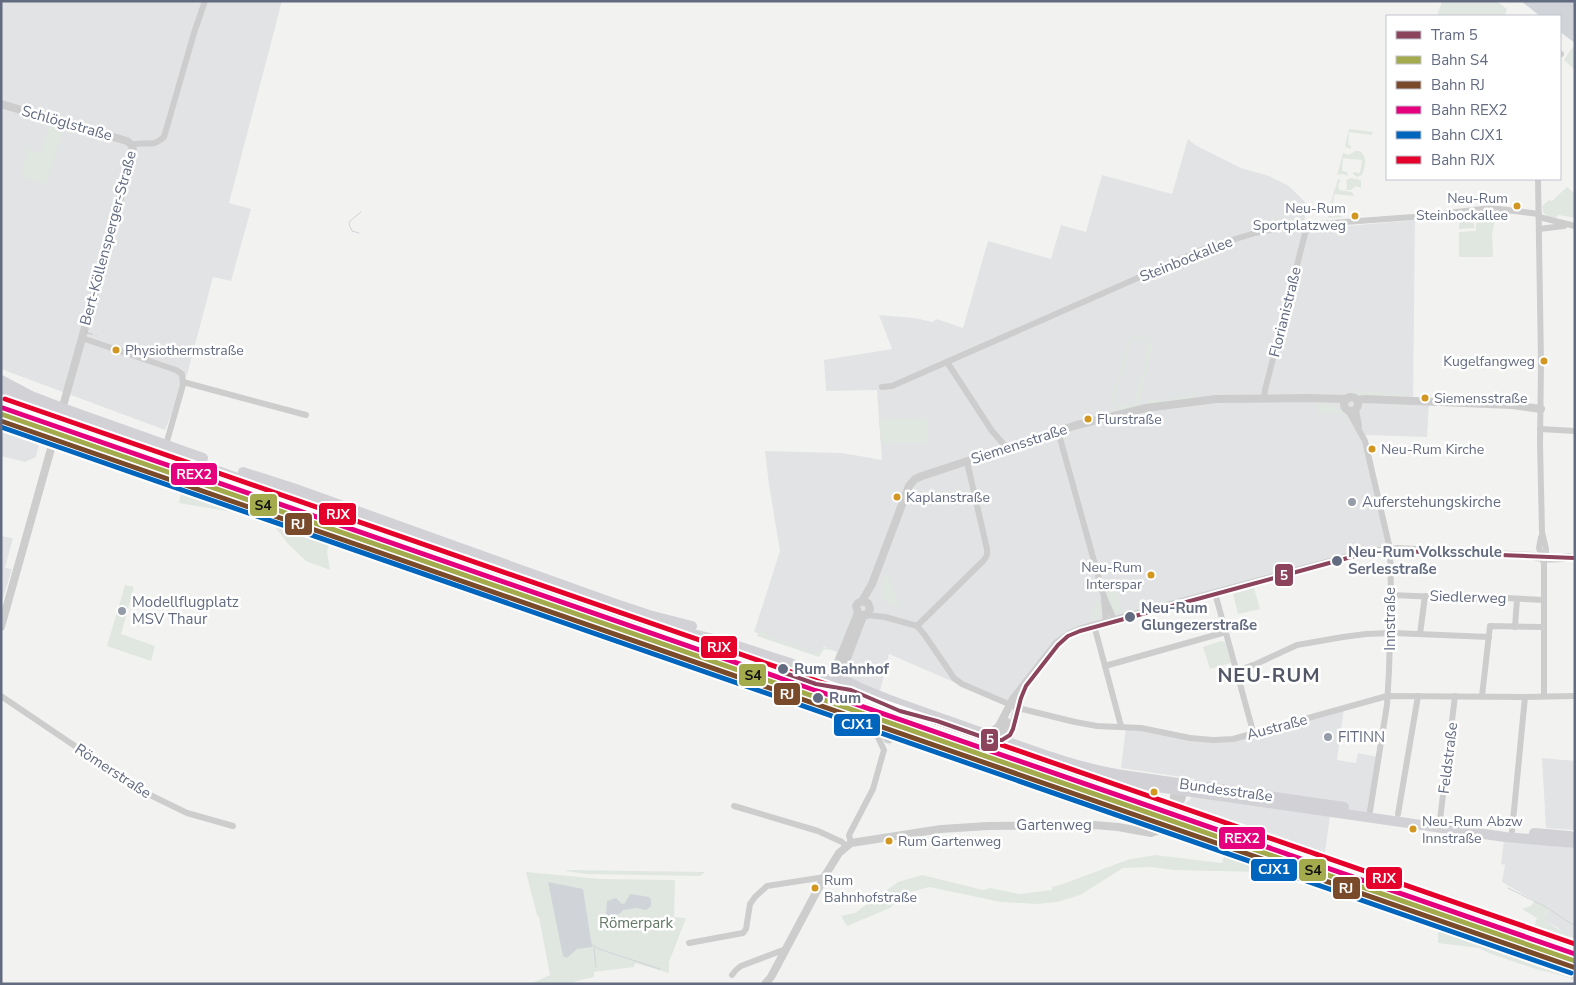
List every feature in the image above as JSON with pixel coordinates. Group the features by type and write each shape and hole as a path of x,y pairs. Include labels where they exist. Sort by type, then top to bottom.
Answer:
{"main road":[{"path":"1,380 31,396 165,448 199,464"},
{"path":"1,388 49,410 165,448"},
{"path":"53,440 63,429 76,427 184,463 199,464"},
{"name":"Bundesstraße","path":"165,448 293,488 625,607 736,638 771,650 812,665 895,710 1003,743"},
{"name":"Bundesstraße","path":"199,464 624,615 722,641 837,680 980,732 1061,768 1090,776 1505,836 1553,838"},
{"name":"Bundesstraße","path":"1180,788 1370,810 1512,830 1553,838"},
{"path":"1553,838 1575,836"},
{"path":"1553,838 1575,843"}],"street":[{"name":"Bert-Köllensperger-Straße","path":"53,440 133,151 132,145 138,143 155,144 164,138 205,1"},
{"name":"Schlöglstraße","path":"1,104 128,141 132,145"},
{"path":"1538,180 1542,362 1540,430 1544,696"},
{"name":"Steinbockallee","path":"882,387 892,386 1206,248 1270,230 1291,226 1414,217 1491,208 1539,216 1574,226"},
{"name":"Florianistraße","path":"1264,398 1307,226"},
{"path":"1539,229 1574,226"},
{"path":"82,338 176,370 182,374 184,382 165,448"},
{"path":"947,362 992,431 1007,448"},
{"path":"184,382 306,415"},
{"name":"Siemensstraße","path":"837,680 911,484 915,479 922,476 1093,421 1146,408 1216,399 1328,398 1352,405 1376,400 1540,409"},
{"name":"Innstraße","path":"1352,405 1352,419 1365,441 1390,549 1391,633 1387,696 1370,810"},
{"path":"1540,430 1575,431"},
{"path":"992,431 998,451"},
{"path":"1058,431 1110,621"},
{"path":"1,627 53,440"},
{"path":"917,626 987,555 967,462"},
{"path":"1003,743 1014,707 1025,686 1053,648 1076,630 1359,553 1390,549 1572,557"},
{"path":"1215,593 1254,734"},
{"name":"Siedlerweg","path":"1391,595 1544,600"},
{"path":"1420,634 1425,596"},
{"path":"1515,627 1517,599"},
{"path":"865,609 917,626 954,678 962,684 1014,707"},
{"path":"1094,625 1121,726"},
{"path":"1482,696 1490,626 1544,627"},
{"path":"1105,666 1226,632"},
{"path":"1236,671 1297,645 1366,634 1391,633 1489,637"},
{"path":"772,689 868,724 875,731 884,750"},
{"name":"Römerstraße","path":"1,696 140,790 187,813 233,826"},
{"name":"Austraße","path":"1014,707 1095,726 1141,728 1209,740 1233,739 1254,734 1387,696 1575,696"},
{"path":"1398,814 1418,696"},
{"name":"Feldstraße","path":"1440,820 1455,696"},
{"path":"1512,830 1525,697"},
{"path":"980,732 990,732 996,729 1014,707"},
{"path":"849,845 849,835 873,789 887,740"},
{"path":"734,806 825,834 849,845"},
{"name":"Gartenweg","path":"849,845 941,829 988,826 1089,824 1151,833 1163,829 1169,822"},
{"path":"764,984 770,978 839,853 849,845"},
{"path":"689,943 743,933 746,929 750,904 767,886 825,876"},
{"path":"732,974 741,966 786,949"}],"shaded area":[{"path":"1,1 282,1 229,203 251,209 231,281 213,277 187,375 165,430 1,369"},
{"path":"1521,1 1575,1 1575,43 1561,33 1561,15 1539,15"},
{"path":"1188,139 1195,145 1241,168 1269,176 1289,186 1308,205 1302,230 1415,220 1413,403 1429,404 1427,437 1365,435 1390,549 1355,557 1127,622 1068,636 1011,707 889,654 880,691 850,678 832,663 837,652 824,647 816,654 754,632 780,551 765,451 842,453 882,460 877,390 826,391 824,360 892,349 879,315 915,318 932,322 937,319 963,328 988,241 1051,259 1061,225 1086,232 1102,175 1172,194"},
{"path":"1,421 41,434 36,457 25,462 1,456"},
{"path":"1,536 13,538 5,568 12,569 1,605"},
{"path":"691,636 814,675 837,692 890,717 905,720 1180,817 1183,806 1191,798 1195,779 1121,768 1126,726 1168,734 1233,739 1344,708 1337,760 1356,763 1358,753 1378,757 1369,814 1331,809 1323,866 1575,952 1575,963 932,741 931,744 920,741 919,745 912,747 896,742 892,742 890,745 885,743 881,735 883,728 876,725 877,723 808,700 808,698 685,654"},
{"path":"1542,758 1575,761 1575,830 1546,828"},
{"path":"1504,841 1575,848 1575,939 1564,934 1557,927 1543,919 1549,909 1502,882 1505,865 1501,864"},
{"path":"548,882 583,889 592,947 577,949 567,958 563,956"},
{"path":"630,894 649,897 651,899 651,906 646,910 637,908 623,910 613,917 606,914 607,901 616,898 622,904 625,903"}],"green space":[{"path":"1442,1 1496,1 1507,9 1505,15 1437,15"},
{"path":"1572,48 1575,50 1575,70 1564,60"},
{"path":"49,125 63,129 47,184 21,177 28,149 41,153"},
{"path":"1349,129 1373,132 1372,135 1349,132 1348,145 1351,146 1351,149 1345,146"},
{"path":"1355,151 1360,151 1365,159 1362,175 1357,177 1353,172 1360,173 1362,160 1343,158 1342,171 1347,172 1348,176 1343,174 1337,175 1343,153 1349,155"},
{"path":"1351,178 1361,180 1361,188 1356,186 1351,190 1346,190 1346,180"},
{"path":"1338,179 1341,181 1338,184 1339,190 1352,192 1354,196 1334,194 1333,207 1338,208 1336,212 1331,212 1330,215 1333,217 1336,214 1342,217 1328,218 1334,190"},
{"path":"1567,187 1575,194 1575,218 1559,215 1555,218 1547,216 1543,212 1542,206 1549,200 1552,201"},
{"path":"1496,216 1492,234 1493,257 1459,257 1459,232 1476,231 1476,219"},
{"path":"1474,220 1474,228 1459,229 1459,221"},
{"path":"1130,335 1152,341 1153,344 1139,404 1134,407 1128,409 1117,410 1118,404 1133,407 1146,359 1144,358 1149,342 1132,338 1110,413 1109,410"},
{"path":"1193,387 1195,390 1192,398 1149,404 1147,401 1148,398 1156,401 1190,396"},
{"path":"1351,388 1352,391 1405,395 1404,397 1370,396 1348,392"},
{"path":"1315,403 1335,407 1342,413 1347,423 1344,423 1342,414 1318,413"},
{"path":"927,418 927,443 881,443 879,419"},
{"path":"183,481 332,533 327,552 330,570 306,561 288,544 273,524 244,514 179,503"},
{"path":"887,569 899,606 886,603 881,597"},
{"path":"1110,584 1116,586 1122,614 1115,612 1110,604 1105,586"},
{"name":"Modellflugplatz MSV Thaur","path":"125,585 134,587 121,634 155,646 151,661 107,646"},
{"path":"1254,588 1260,609 1238,614 1233,594"},
{"path":"1168,598 1170,600 1167,602 1124,613 1123,608 1129,610"},
{"path":"1096,599 1101,606 1102,612 1100,616 1090,622 1071,628 1070,626 1091,620 1091,612 1095,607"},
{"path":"762,630 768,636 815,653 822,648 830,648 829,650 824,649 819,657 757,636"},
{"path":"1221,641 1225,642 1231,663 1210,669 1203,647"},
{"path":"1228,844 1575,963 1575,980 1491,954 1479,948 1438,943 1438,931 1286,878 1261,872 1173,870 1152,867 1123,868 1080,895 1057,902 1037,904 1001,902 929,887 907,893 890,908 847,926 841,916 855,913 898,882 922,875 983,890 990,888 1019,894 1052,890 1052,887 1127,860 1155,855 1222,863"},
{"path":"567,870 705,872 700,876 586,874"},
{"name":"Römerpark","path":"526,872 600,879 675,880 674,917 686,918 669,962 669,973 635,963 634,967 594,972 594,977 571,984 530,984 550,975 539,917"},
{"path":"1361,877 1393,882 1534,927 1537,918 1522,909 1531,906 1535,900 1549,908 1543,919 1575,939 1575,951 1360,879"}],"waterway":[{"path":"359,233 352,231 349,224 361,212"},
{"path":"1508,888 1544,906 1575,926"},
{"path":"591,944 599,949 660,969"},
{"path":"594,948 596,967"}],"tram line":[{"name":"5","path":"782,672 816,684 851,690 900,711 937,721 991,740 1002,740 1010,735 1013,729 1026,686 1058,645 1068,636 1080,631 1366,553 1399,551 1575,558"},
{"path":"757,664 782,672"}],"railway":[{"path":"85,332 97,336"}],"rail line":[{"name":"RJX","path":"5,399 1575,944"},
{"name":"REX2","path":"3,408 1575,954"},
{"name":"S4","path":"1,414 1575,961"},
{"name":"RJ","path":"1,421 1573,967"},
{"name":"CJX1","path":"1,427 1571,973"}],"place":[{"name":"Neu-Rum Steinbockallee","path":"1517,206"},
{"name":"Neu-Rum Sportplatzweg","path":"1355,216"},
{"name":"Physiothermstraße","path":"116,350"},
{"name":"Kugelfangweg","path":"1544,361"},
{"name":"Siemensstraße","path":"1425,398"},
{"name":"Flurstraße","path":"1088,419"},
{"name":"Neu-Rum Kirche","path":"1372,449"},
{"name":"Kaplanstraße","path":"897,497"},
{"name":"Auferstehungskirche","path":"1352,502"},
{"name":"Neu-Rum Volksschule Serlesstraße","path":"1337,561"},
{"name":"Neu-Rum Interspar","path":"1151,575"},
{"name":"Modellflugplatz MSV Thaur","path":"122,611"},
{"name":"Neu-Rum Glungezerstraße","path":"1130,617"},
{"name":"Rum Bahnhof","path":"783,669"},
{"name":"Rum","path":"818,698"},
{"name":"FITINN","path":"1328,737"},
{"name":"Neu-Rum Abzw Innstraße","path":"1413,829"},
{"name":"Rum Gartenweg","path":"889,841"},
{"name":"Rum Bahnhofstraße","path":"815,888"}],"district":[{"name":"NEU-RUM","path":"1269,675"}]}
